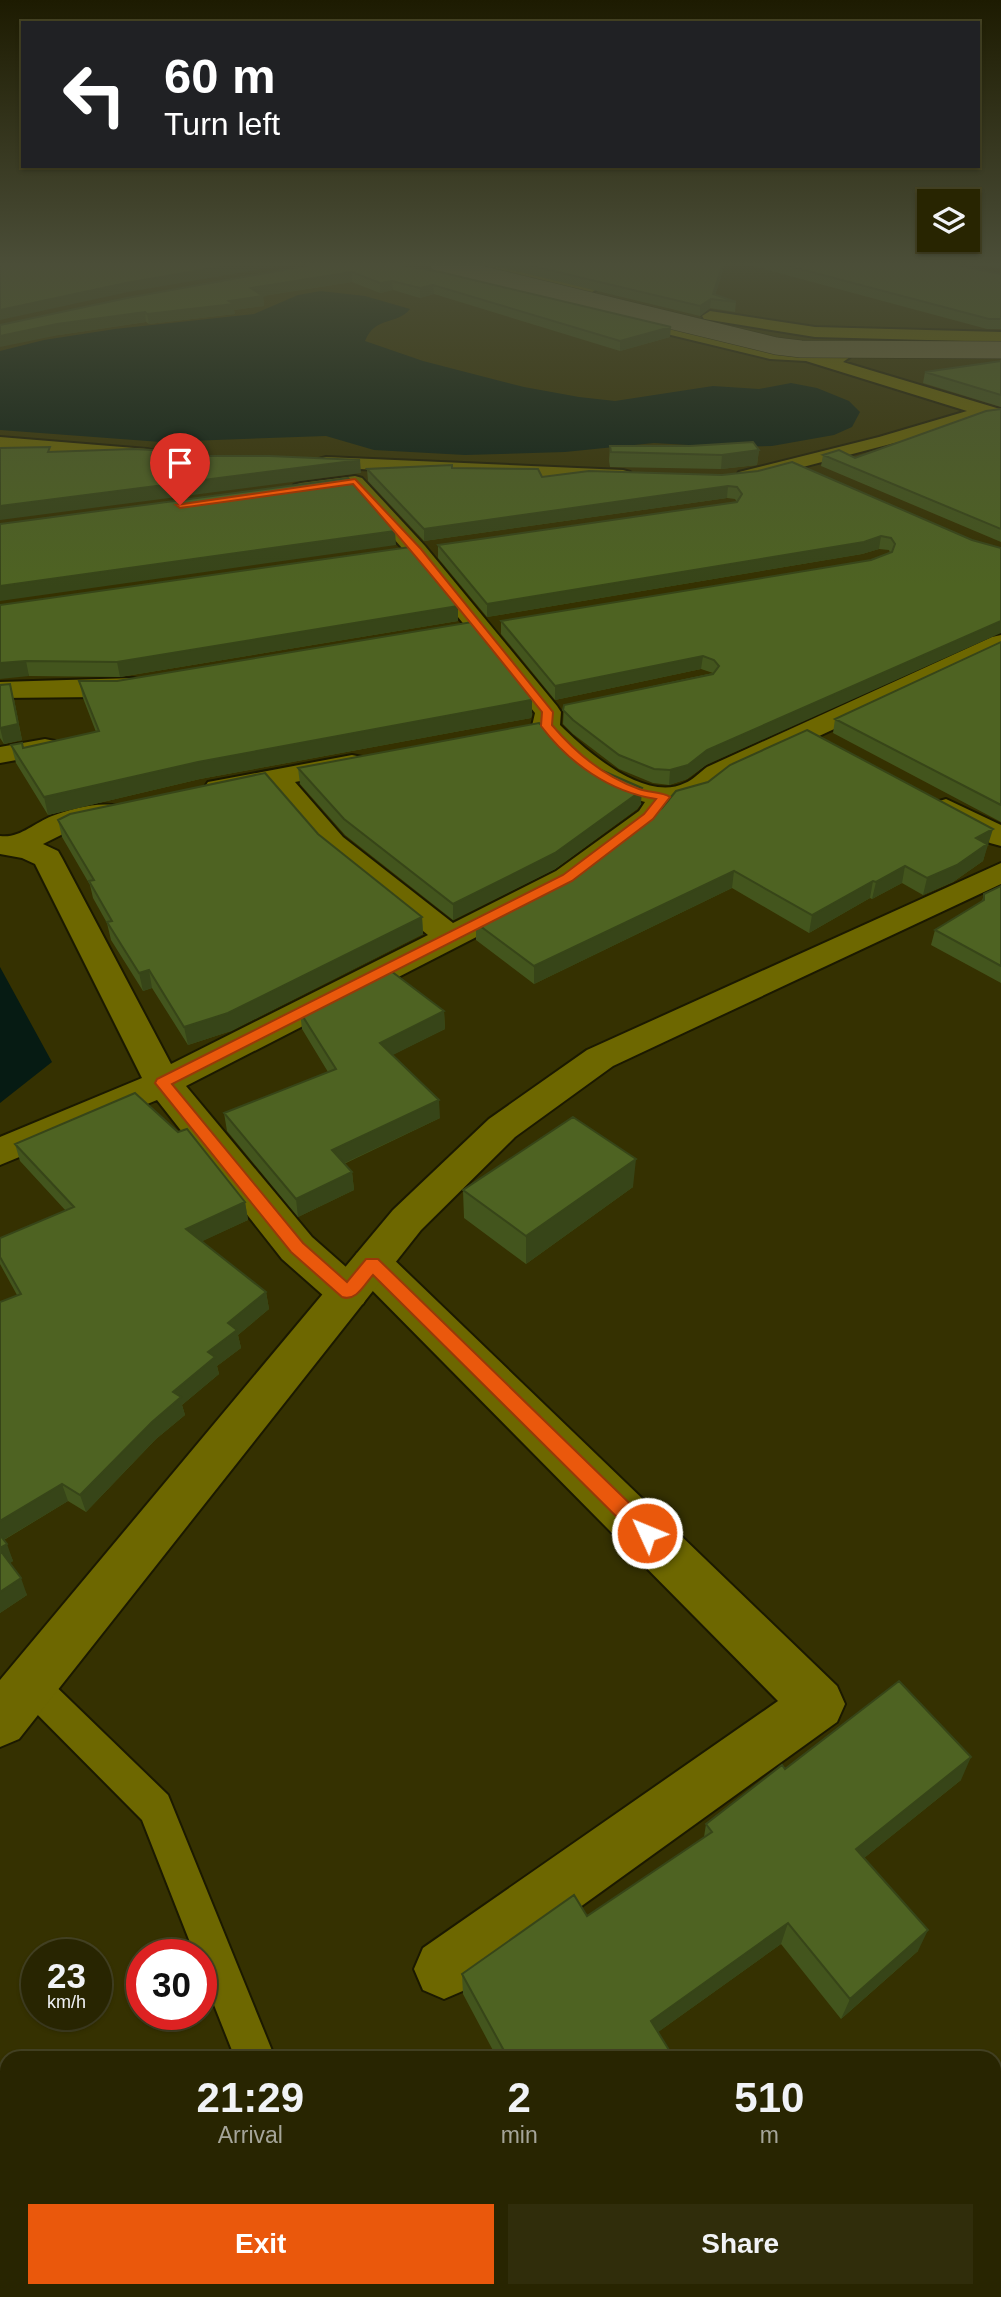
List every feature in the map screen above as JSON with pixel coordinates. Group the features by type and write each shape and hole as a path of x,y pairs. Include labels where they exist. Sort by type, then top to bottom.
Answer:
{"street":[{"path":"857,371 994,414"},
{"path":"721,478 756,474 994,414"},
{"path":"0,443 166,456"},
{"path":"0,456 65,457 99,451"},
{"path":"304,462 637,477"},
{"path":"792,464 829,480"},
{"path":"280,492 355,482 481,628 569,752 597,772 636,793 664,797 691,792 710,781 717,773 817,739 1001,642"},
{"path":"391,555 444,548"},
{"path":"454,633 508,624"},
{"path":"0,690 29,687 120,688 160,681"},
{"path":"0,755 46,747"},
{"path":"189,793 384,757"},
{"path":"276,778 332,843 449,936"},
{"path":"0,1152 163,1083 567,878 649,817 664,797"},
{"path":"928,798 1001,837"},
{"path":"8,846 63,822 129,807"},
{"path":"8,846 47,858 163,1083 297,1248 360,1278 818,1704 444,1969"},
{"path":"0,1721 407,1220 502,1128 600,1058 1001,872"}],"lane":[{"path":"30,1684 155,1808 252,2051"}],"shaded area":[{"path":"0,371 463,371 524,387 615,401 713,386 759,389 791,383 817,388 849,401 860,412 852,427 834,435 772,446 723,447 654,443 565,452 465,455 374,450 326,436 161,442 0,430"},
{"path":"0,967 52,1062 0,1103"}],"building":[{"path":"1001,371 1001,395 925,372"},
{"path":"1001,409 1001,529 823,455 839,450 855,458 986,411"},
{"path":"753,442 759,450 722,455 611,452 610,446 690,446"},
{"path":"50,447 48,452 133,449 190,452 189,456 360,460 0,506 0,448"},
{"path":"792,462 972,540 1001,548 1001,621 707,750 688,765 670,770 654,769 619,755 573,720 563,710 564,705 713,674 719,666 714,660 703,656 555,686 501,621 871,560 892,552 895,544 891,538 881,536 864,542 487,604 438,545 737,502 742,494 737,487 728,486 424,529 367,469 452,465 452,468 538,469 542,477 589,471 722,475 758,471"},
{"path":"348,478 395,531 0,586 0,524"},
{"path":"410,547 458,606 117,662 0,663 0,605"},
{"path":"472,622 532,696 531,700 198,762 44,797 11,745 22,743 23,748 99,731 79,681 117,681"},
{"path":"1001,642 1001,805 835,719"},
{"path":"10,684 18,724 0,728 0,685"},
{"path":"539,723 587,764 642,788 555,853 453,904 344,819 298,768"},
{"path":"807,730 993,829 976,838 987,844 957,865 927,878 905,866 812,915 734,871 534,966 476,923 580,870 662,808 676,791 708,782 730,765"},
{"path":"265,773 318,834 422,917 228,1013 184,1027 149,970 139,973 107,922 112,921 89,881 94,880 58,820 70,814"},
{"path":"1001,886 1001,966 935,930 984,900 984,894"},
{"path":"387,968 444,1011 380,1043 439,1100 332,1150 352,1172 296,1199 224,1113 336,1069 300,1012"},
{"path":"135,1093 178,1132 187,1129 245,1202 186,1229 266,1292 228,1323 237,1330 208,1352 215,1357 173,1392 181,1397 152,1422 80,1495 62,1484 0,1521 0,1302 21,1294 0,1257 0,1238 74,1207 15,1144"},
{"path":"573,1117 636,1159 526,1236 463,1190"},
{"path":"0,1535 7,1544 0,1548"},
{"path":"0,1550 21,1578 0,1592"},
{"path":"899,1681 971,1757 856,1849 928,1930 850,1999 788,1923 651,2021 670,2051 504,2051 462,1974 574,1895 587,1916 712,1832 706,1824 782,1765 785,1769"}],"route":[{"path":"180,505 355,482 417,551 548,712 546,726 569,752 597,772 636,793 664,797 649,817 567,878 163,1083 297,1248 348,1293 372,1264 647,1533"}]}
